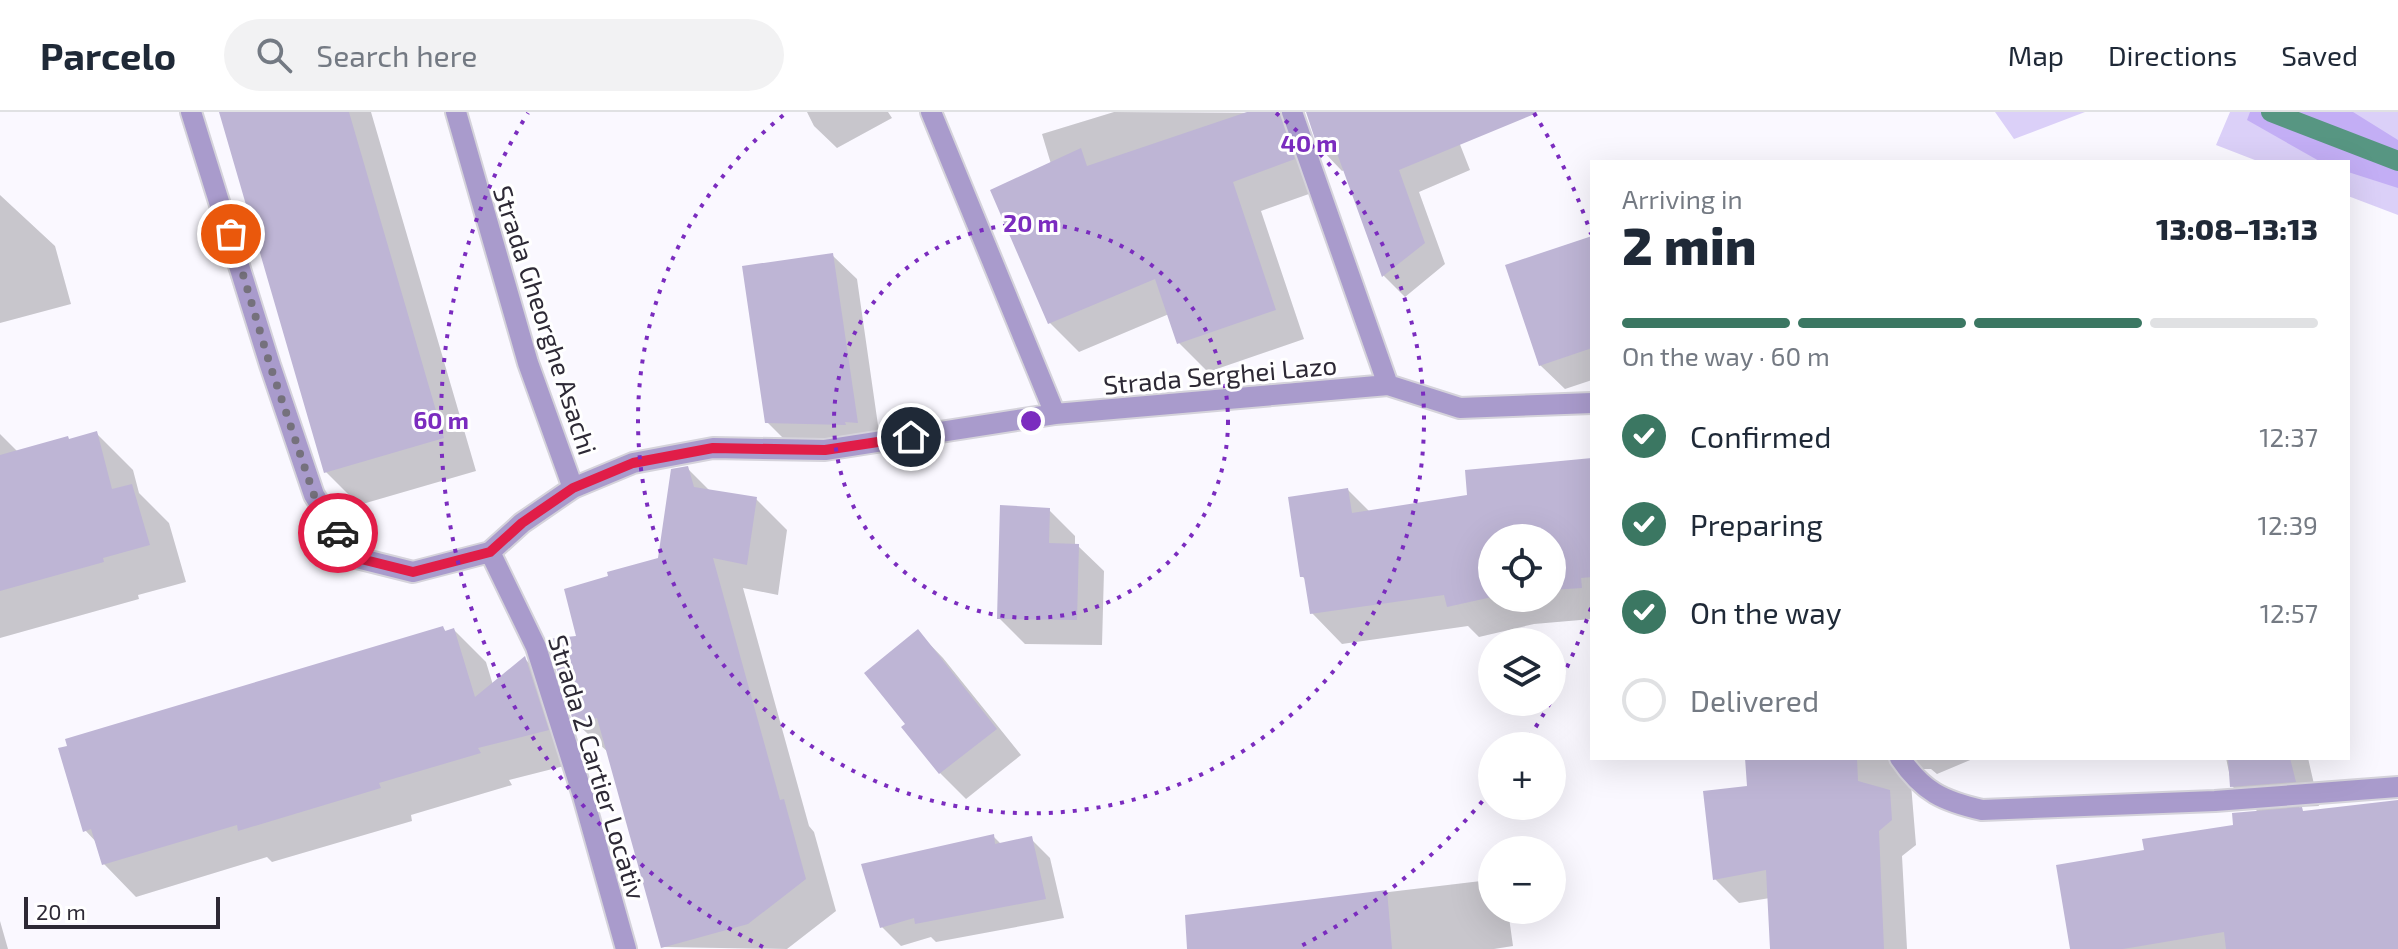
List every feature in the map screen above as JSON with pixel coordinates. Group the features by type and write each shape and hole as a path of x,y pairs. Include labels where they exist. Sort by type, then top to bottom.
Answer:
{"street":[{"path":"191,112 314,495 353,557 413,572 490,552"},
{"name":"Strada Gheorghe Asachi","path":"456,112 528,363 573,488 522,523 490,552"},
{"path":"931,112 1055,414"},
{"name":"Strada Serghei Lazo","path":"1292,112 1388,385"},
{"name":"Strada Serghei Lazo","path":"573,488 633,463 713,448 825,450 1055,414 1388,385 1460,408 1590,403"},
{"name":"Strada 2 Cartier Locativ","path":"490,552 536,647 583,796 626,949"},
{"path":"1902,760 1929,792 1955,804 1982,810 2215,801 2398,787"}],"shaded area":[{"path":"1995,112 2085,112 2014,139"},
{"path":"2230,112 2398,112 2398,215 2350,197 2350,160 2255,160 2216,145"},
{"path":"2250,112 2353,112 2398,140 2398,188 2350,173 2350,160 2317,160 2247,120"}],"building":[{"path":"219,112 349,112 444,438 324,473"},
{"path":"1247,112 1279,112 1295,159 1233,182 1276,310 1177,344 1155,279 1048,324 990,190 1081,148 1087,166"},
{"path":"1306,112 1537,113 1399,170 1425,243 1382,277 1334,145 1319,151"},
{"path":"1590,237 1590,349 1539,366 1505,265"},
{"path":"833,253 858,423 765,423 742,266"},
{"path":"97,431 112,489 132,484 150,545 103,558 104,562 0,591 0,455"},
{"path":"1590,458 1590,577 1581,578 1582,588 1566,589 1566,524 1478,524 1478,600 1447,607 1444,595 1310,614 1304,577 1300,577 1288,497 1348,488 1352,513 1467,495 1465,470"},
{"path":"688,466 694,487 757,497 747,565 713,558 780,800 784,799 806,879 748,924 661,948 597,718 574,724 547,639 576,636 564,589 608,576 607,572 658,558 671,469"},
{"path":"1000,505 1050,508 1049,543 1079,544 1077,620 997,619"},
{"path":"443,626 445,631 454,628 475,697 525,656 549,730 478,748 481,753 379,783 381,788 238,831 237,825 102,865 91,829 83,832 58,748 67,746 65,739"},
{"path":"918,629 997,729 939,774 901,727 905,724 864,673"},
{"path":"1745,760 1857,760 1858,781 1890,790 1892,820 1879,831 1884,949 1770,949 1766,870 1713,880 1703,791 1747,786"},
{"path":"2228,760 2290,760 2296,782 2230,787"},
{"path":"2398,800 2398,949 2226,949 2224,932 2123,949 2070,949 2056,865 2144,850 2142,839 2233,825 2232,813 2302,807 2303,811"},
{"path":"994,834 995,844 1032,836 1046,899 915,924 914,918 880,928 861,864"},
{"path":"1387,890 1392,949 1187,949 1185,915"}],"waterway":[{"path":"2271,112 2398,161"}],"way so far":[{"path":"231,234 270,365 314,495 338,533"}],"route":[{"path":"338,533 353,557 413,572 490,552 522,523 573,488 633,463 713,448 825,450 911,437"}]}
